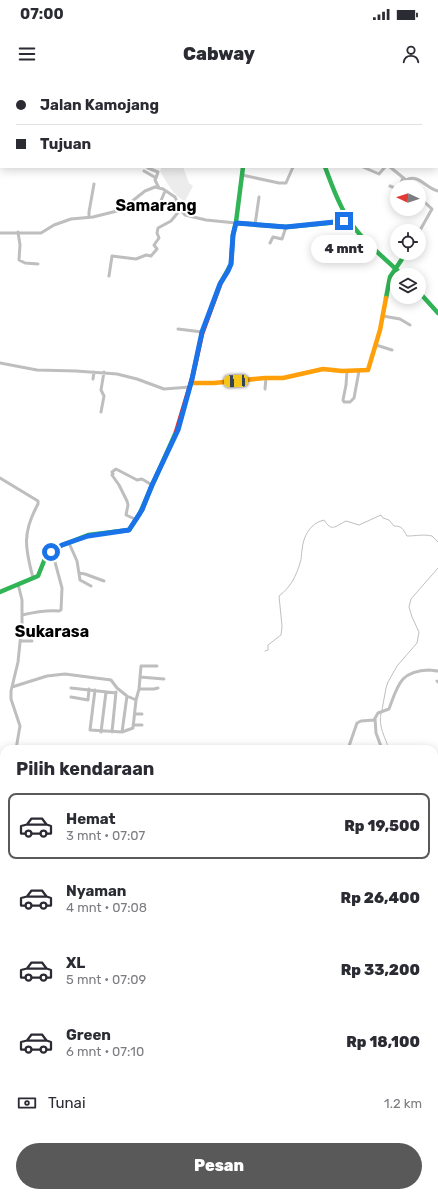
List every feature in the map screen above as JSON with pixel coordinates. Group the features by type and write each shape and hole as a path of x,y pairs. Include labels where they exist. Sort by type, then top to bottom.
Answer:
{"main road":[{"path":"0,592 34,578 40,572 46,556 56,548 88,536 128,531 137,520 175,435 190,385 202,332 220,284 231,264 233,235 236,223 243,168"},
{"path":"325,168 349,220 360,234 395,268 401,260"},
{"path":"236,223 286,227 349,220"},
{"path":"190,385 266,378 283,378 323,369 366,371 369,369 376,344 390,277"},
{"path":"426,300 438,313"}],"street":[{"path":"148,168 158,172 155,180 158,183 159,188"},
{"path":"242,175 279,183 286,183 292,168"},
{"path":"365,168 379,174 384,168"},
{"path":"391,168 406,180 410,178 418,180"},
{"path":"144,171 156,178"},
{"path":"89,217 94,184"},
{"path":"426,185 432,189 438,190"},
{"path":"0,234 18,232 41,233 54,225 71,219 89,217 121,210 153,187 159,188 176,198 183,214 206,220 236,223"},
{"path":"160,203 165,191"},
{"path":"255,225 259,197"},
{"path":"424,224 432,209 426,203"},
{"path":"109,276 112,256 136,258 146,255 151,256 157,249 154,245 159,238 157,233 158,228 171,221 180,210"},
{"path":"270,243 273,237 282,239 286,227"},
{"path":"18,232 20,239 19,260 25,263 38,264"},
{"path":"383,316 400,320 410,325"},
{"path":"178,329 202,332"},
{"path":"376,344 392,350"},
{"path":"0,362 37,370 104,372 131,377 164,389 190,385"},
{"path":"347,371 343,400 350,402 354,399 359,371"},
{"path":"93,379 94,372"},
{"path":"101,412 104,396 101,390 104,372"},
{"path":"265,389 266,378"},
{"path":"137,520 126,515 128,505 127,500 112,476 112,472 116,469 137,480 142,479 152,485"},
{"path":"0,478 38,501 29,522 26,548 34,578"},
{"path":"69,542 74,554 81,581 91,586"},
{"path":"22,615 48,610 60,610 62,586 52,551"},
{"path":"79,573 104,582"},
{"path":"17,745 20,726 10,699 18,662 22,615 22,600 18,584"},
{"path":"20,641 32,641"},
{"path":"95,690 90,730 101,732 122,732 133,728 141,666 157,666"},
{"path":"349,745 357,723 361,721 373,721 378,714 386,711 406,675 427,670 437,672"},
{"path":"12,687 47,676 65,674 111,680 117,688 127,696 136,700"},
{"path":"140,677 164,679"},
{"path":"72,688 116,693"},
{"path":"112,732 117,688"},
{"path":"139,689 158,688"},
{"path":"71,698 88,700 89,689"},
{"path":"101,732 106,692"},
{"path":"122,732 127,696"},
{"path":"135,714 142,714"},
{"path":"375,718 376,733 380,745"},
{"path":"133,725 142,725"}],"shaded area":[{"path":"162,168 183,168 189,183 193,186 185,201 177,196 160,171"}],"waterway":[{"path":"265,651 268,650 268,645 281,635 282,626 279,596 287,589 295,577 301,561 304,540 308,531 315,524 324,520 331,527 346,521 359,525 381,515 383,518 389,520 394,526 402,528 407,536 432,536 438,542"},
{"path":"382,710 388,682 397,666 417,643 419,632 409,607 411,599 438,568"},
{"path":"381,713 381,727 387,745"}],"traffic: fast":[{"path":"221,282 231,264 233,235 243,168"},
{"path":"325,168 345,214 367,242 395,268"},
{"path":"236,223 286,227 349,221"},
{"path":"386,298 390,277 401,260"},
{"path":"426,300 438,313"},
{"path":"0,592 38,576 46,556 55,548 88,535 129,530 139,515 176,432"}],"traffic: slow":[{"path":"191,383 214,383 265,378 283,378 323,369 342,371 368,370 380,330 386,298"}],"traffic: jam":[{"path":"176,432 192,379 202,334 221,282"}],"district":[{"name":"Samarang","path":"156,205"},
{"name":"Sukarasa","path":"52,631"}],"route":[{"path":"51,552 62,545 83,537 96,534 125,532 132,527 139,515 178,430 192,379 202,332 220,284 231,264 233,235 236,223 286,227 344,221"}]}
